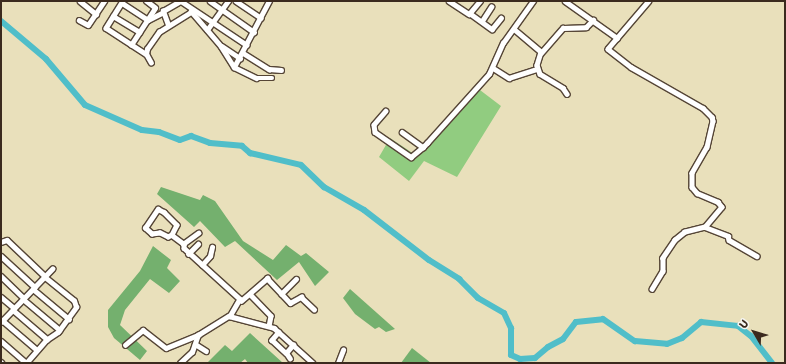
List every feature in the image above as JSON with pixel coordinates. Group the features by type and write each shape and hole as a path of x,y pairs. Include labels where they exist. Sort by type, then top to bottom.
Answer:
{"street":[{"path":"80,1 96,14"},
{"path":"80,20 88,25 104,1"},
{"path":"132,45 155,8 146,1"},
{"path":"148,20 180,1 193,11 248,45"},
{"path":"210,1 254,32"},
{"path":"207,30 228,1"},
{"path":"236,1 261,18"},
{"path":"449,1 482,21 492,29 501,18"},
{"path":"386,111 374,125 375,132 411,157 423,147 469,98 493,68 503,43 533,1"},
{"path":"565,1 617,38"},
{"path":"649,1 609,46 609,52 631,68 703,108 712,117 714,121 707,147 692,173 694,190 705,199 718,202 722,207 705,228"},
{"path":"148,20 123,2 106,28 146,54 151,63"},
{"path":"234,68 248,45 267,2"},
{"path":"471,14 477,2"},
{"path":"482,21 491,7"},
{"path":"146,54 159,32 168,25 193,11"},
{"path":"193,11 221,46 234,68 257,78 272,78"},
{"path":"162,13 168,25"},
{"path":"113,16 140,32"},
{"path":"537,69 541,53 563,28 586,27 593,20"},
{"path":"514,29 534,44 541,53"},
{"path":"221,46 240,58"},
{"path":"243,53 269,69 281,70"},
{"path":"493,68 509,78 537,69"},
{"path":"537,69 546,79 556,83 567,94"},
{"path":"402,132 423,147"},
{"path":"158,210 164,212 177,225 172,235 168,237 160,233 152,234 145,228 146,223 158,210"},
{"path":"652,289 660,278 663,258 669,248 685,232 705,228 728,236 729,240 757,256"},
{"path":"184,244 199,233"},
{"path":"172,235 184,244 188,254 241,301"},
{"path":"1,242 7,240 45,277 76,304 76,307 60,330 47,339 27,362 1,341"},
{"path":"188,254 198,244"},
{"path":"202,265 210,256 212,248"},
{"path":"1,256 68,319"},
{"path":"37,350 2,319 24,299 52,269"},
{"path":"1,276 24,299 60,330"},
{"path":"125,345 143,330 166,348 198,335 230,316 241,301 267,278 290,303 303,298 314,309"},
{"path":"281,294 296,279"},
{"path":"250,294 271,316 269,326"},
{"path":"1,297 47,339"},
{"path":"230,316 269,326 278,332 313,363"},
{"path":"278,332 272,340 290,358"},
{"path":"180,363 192,352 198,335"},
{"path":"195,344 206,351"},
{"path":"286,353 293,345"},
{"path":"338,363 343,350"}],"green space":[{"path":"476,87 501,106 457,177 424,161 409,181 379,157 390,138 417,156"},
{"path":"161,187 200,200 203,195 215,201 243,241 273,260 286,245 301,256 306,253 329,272 315,286 299,262 277,280 235,241 225,247 200,221 194,227 157,194"},
{"path":"153,246 171,260 167,268 180,281 169,293 150,279 125,310 120,325 147,351 140,360 114,338 108,327 108,310 140,271"},
{"path":"350,289 395,329 386,332 379,327 375,329 355,314 343,298"},
{"path":"250,333 283,363 248,363 245,359 240,363 207,363 225,345 232,351"},
{"path":"412,348 431,363 401,363"}],"waterway":[{"path":"1,21 46,59 85,105 142,130 159,132 180,140 191,136 210,143 242,146 250,153 301,165 324,187 364,210 429,260 459,279 478,298 504,313 511,328 511,355 520,359 535,358 548,347 563,339 576,322 603,319 635,341 667,344 682,338 701,322 738,326 751,336 772,363"}]}
